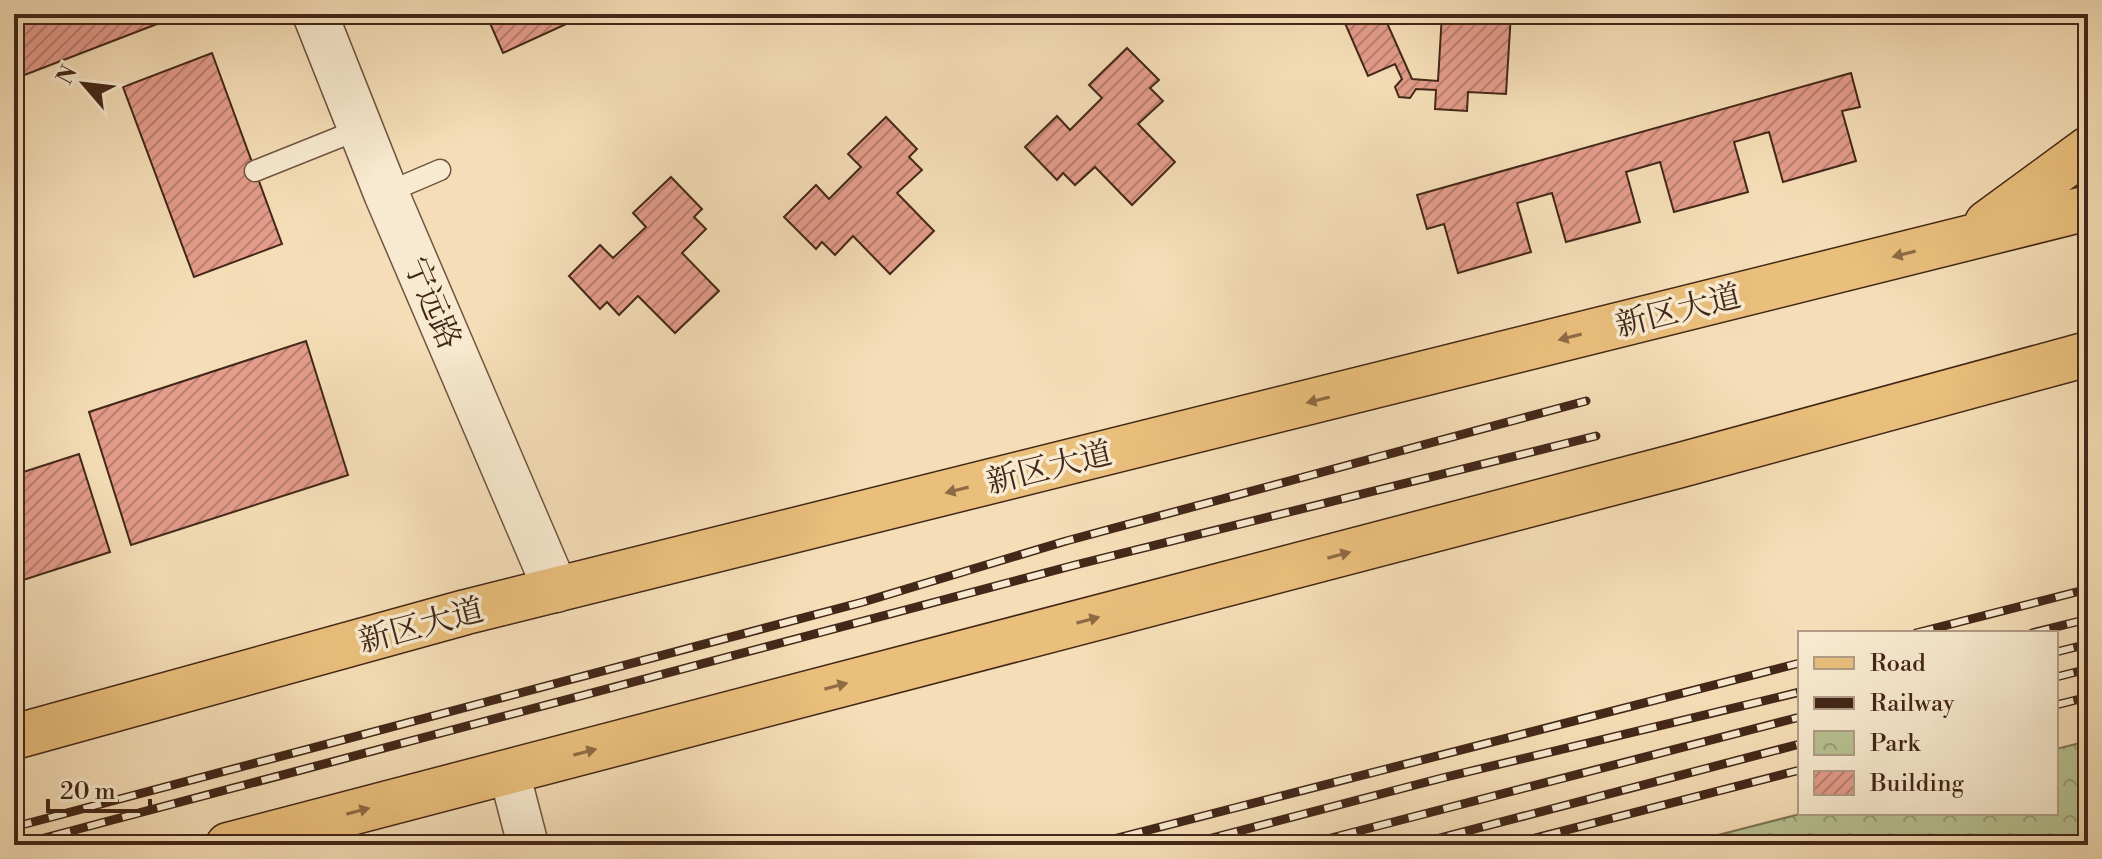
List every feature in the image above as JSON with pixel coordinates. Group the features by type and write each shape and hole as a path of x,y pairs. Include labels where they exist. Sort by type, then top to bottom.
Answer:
{"main road":[{"path":"1964,238 2088,149"},
{"name":"新区大道","path":"14,737 556,590 2088,208"},
{"path":"228,845 1662,470 2088,354"}],"street":[{"name":"宁远路","path":"315,14 386,193 556,590"},
{"path":"509,772 528,845"}],"lane":[{"path":"255,171 360,129"},
{"path":"386,193 440,170"}],"green space":[{"path":"2088,741 2088,845 1679,845 1798,815 2058,815 2058,748"}],"building":[{"path":"14,14 183,14 14,79"},
{"path":"486,14 588,14 503,53"},
{"path":"1341,14 1383,14 1412,79 1438,81 1442,14 1511,14 1506,94 1468,92 1467,111 1435,109 1436,90 1416,89 1410,98 1399,97 1395,87 1402,79 1395,64 1368,76"},
{"path":"1127,48 1159,80 1150,88 1163,101 1138,124 1175,162 1132,205 1095,167 1075,185 1063,173 1057,180 1025,147 1057,116 1070,130 1102,98 1089,85"},
{"path":"212,53 282,244 194,277 123,87"},
{"path":"1851,73 1860,107 1842,111 1856,161 1783,182 1769,132 1734,142 1748,192 1674,212 1660,162 1626,172 1640,222 1566,242 1552,193 1517,203 1531,252 1458,273 1444,224 1427,229 1417,195"},
{"path":"886,117 917,149 909,157 922,170 897,193 934,231 890,274 853,236 835,255 822,242 816,249 784,217 816,185 829,199 861,167 848,154"},
{"path":"671,177 702,209 694,217 706,229 682,253 719,291 675,333 638,296 619,315 607,302 600,309 569,276 600,245 613,258 646,227 633,213"},
{"path":"306,341 348,475 131,545 89,412"},
{"path":"79,454 110,552 14,583 14,475"}],"railway":[{"path":"14,827 863,602 1066,541 1586,401"},
{"path":"18,845 1075,565 1596,436"},
{"path":"1924,631 2088,589"},
{"path":"2040,631 2088,619"},
{"path":"2058,652 2088,644"},
{"path":"1090,845 1798,664"},
{"path":"2058,676 2088,669"},
{"path":"1185,845 1442,778 1798,692"},
{"path":"2058,704 2088,697"},
{"path":"1304,845 1798,718"},
{"path":"1413,845 1798,745"},
{"path":"1508,845 1798,771"}]}
